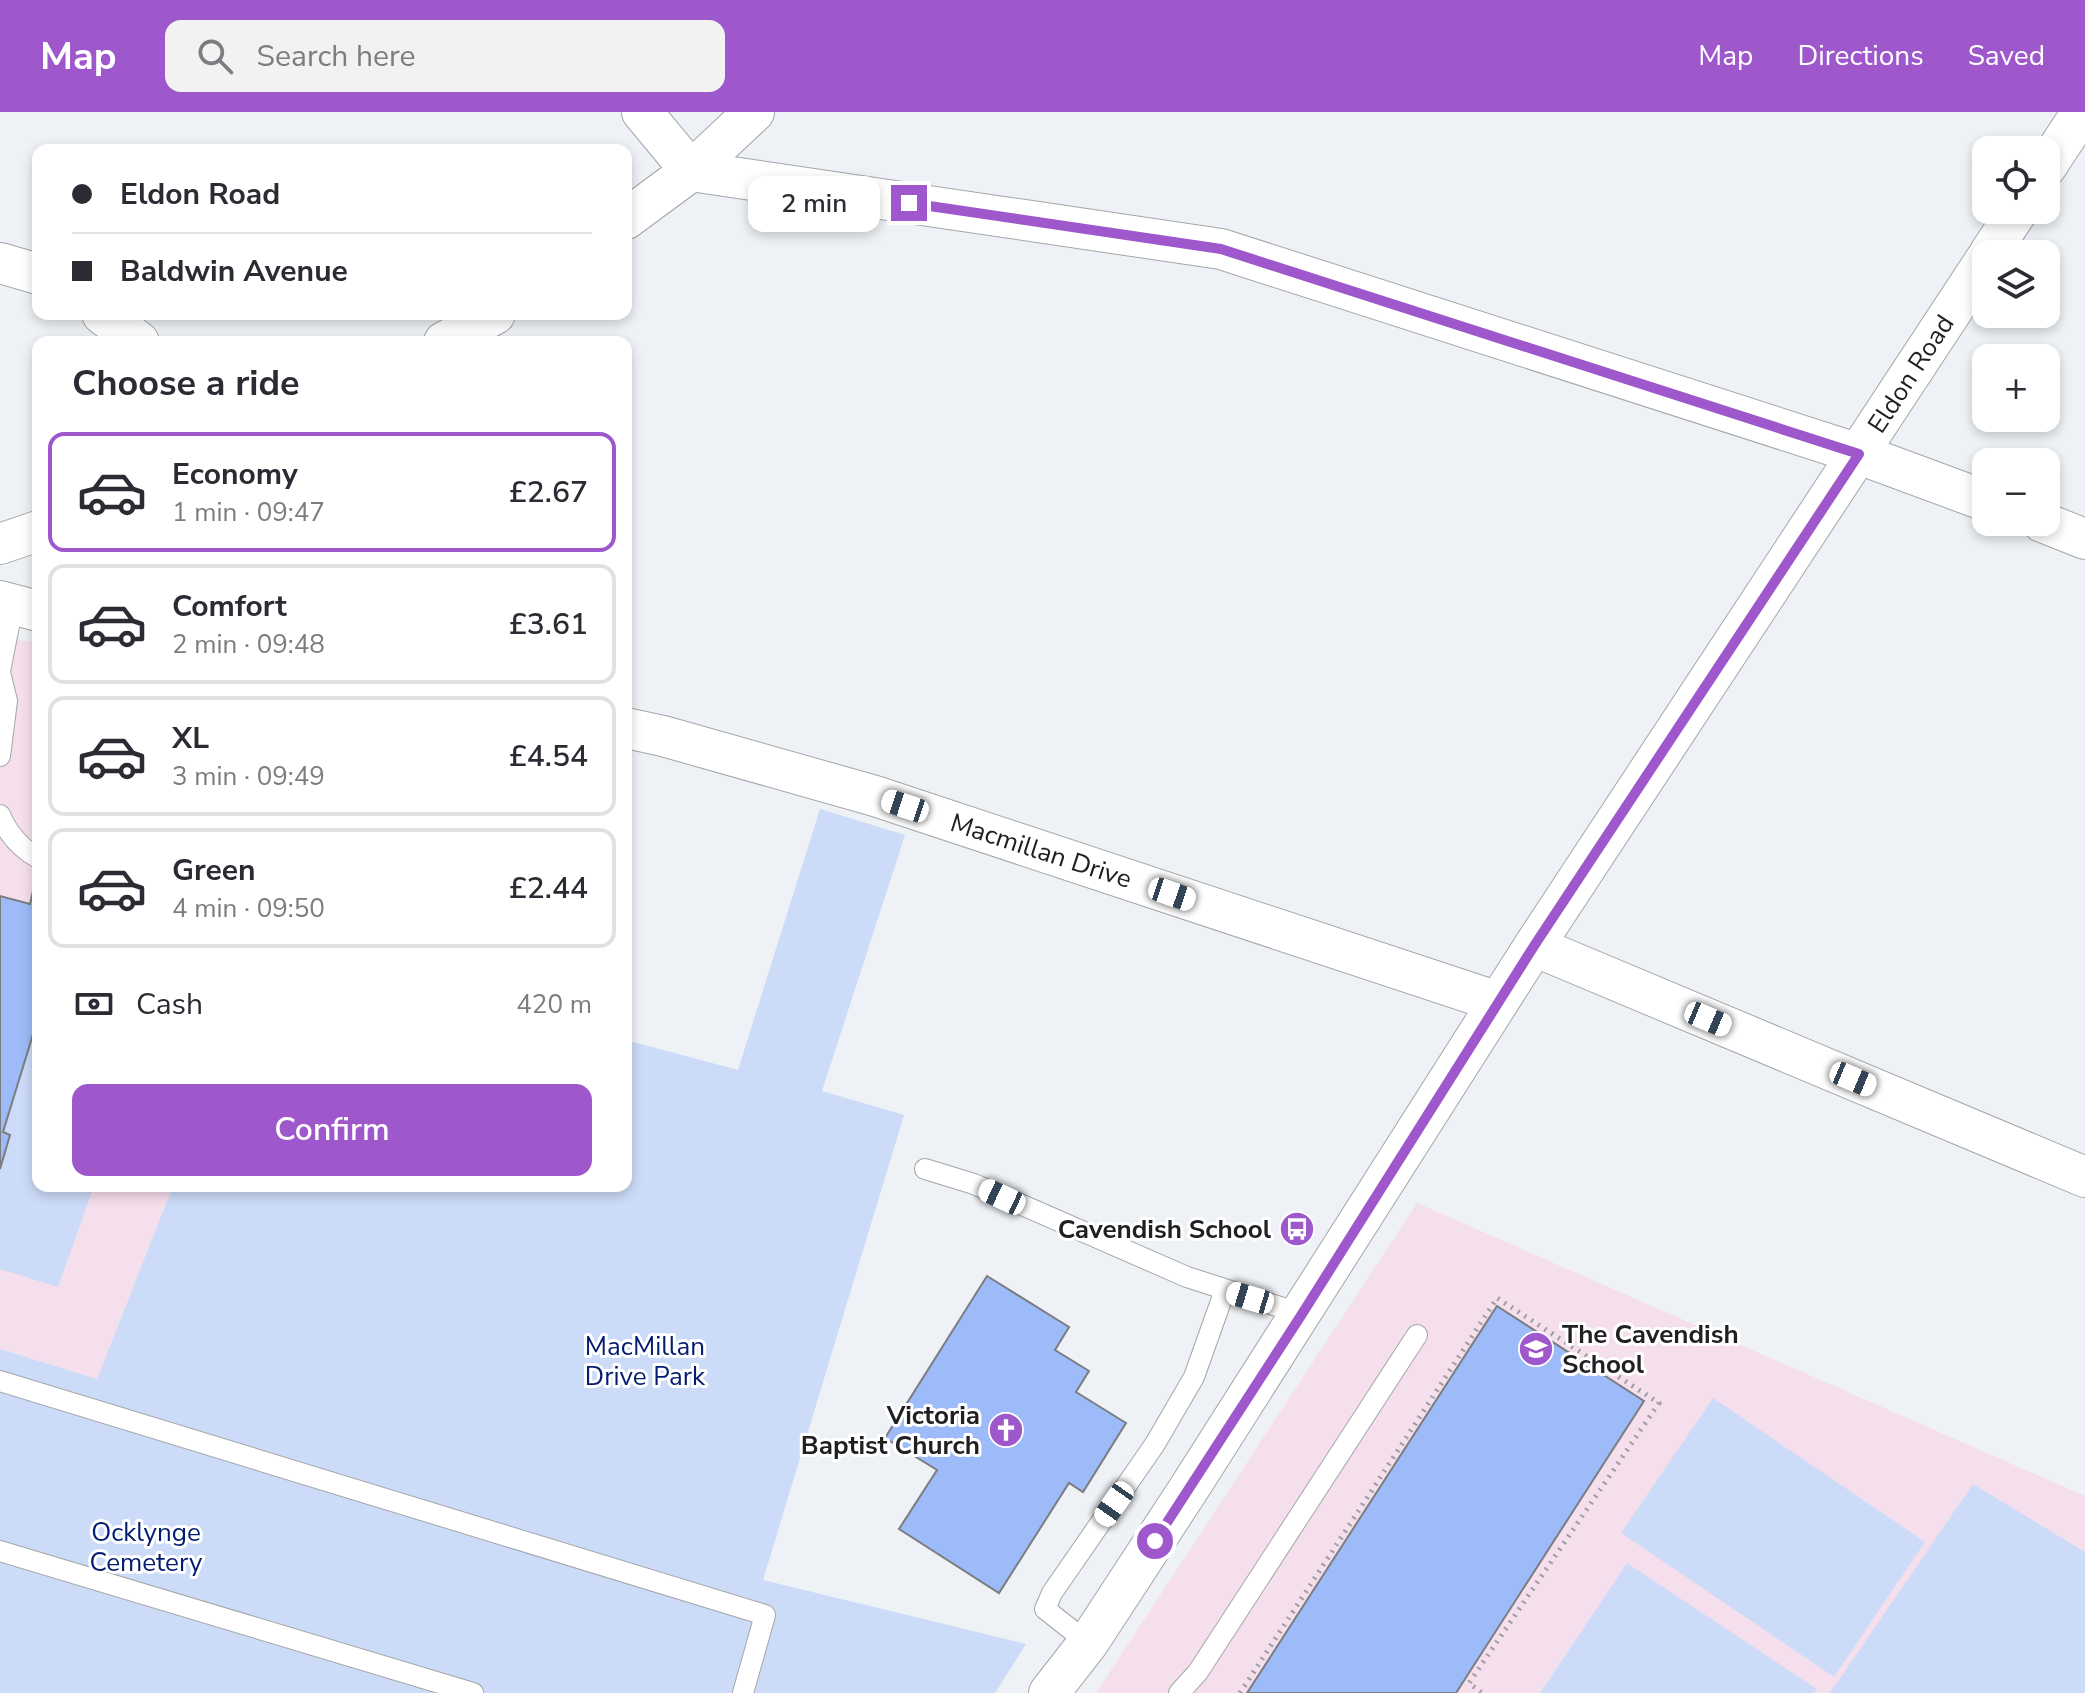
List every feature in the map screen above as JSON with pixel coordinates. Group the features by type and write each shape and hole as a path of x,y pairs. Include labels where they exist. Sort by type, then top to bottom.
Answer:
{"street":[{"path":"642,112 691,171 1221,249 1859,454 1972,496"},
{"path":"632,215 691,171 754,112"},
{"path":"2060,146 2082,112"},
{"path":"0,263 32,272"},
{"name":"Eldon Road","path":"1049,1693 1088,1643 1302,1314 1534,946 1972,280"},
{"path":"110,320 131,336"},
{"path":"455,336 484,320"},
{"path":"2060,529 2085,539"},
{"path":"0,544 32,533"},
{"name":"Macmillan Drive","path":"632,729 875,796 1498,1002"},
{"path":"1534,946 2085,1177"}],"lane":[{"path":"0,756 7,701 0,671 17,606"},
{"path":"0,815 23,850 32,855"},
{"path":"925,1169 974,1184 1173,1271 1302,1314"},
{"path":"1088,1643 1045,1609 1052,1593 1155,1444 1194,1377 1225,1290"},
{"path":"1179,1693 1198,1672 1417,1335"},
{"path":"0,1381 765,1615 743,1693"},
{"path":"0,1551 473,1693"}],"path":[{"path":"1240,1693 1497,1298 1659,1403 1469,1683 1482,1693"}],"shaded area":[{"path":"0,637 32,642 32,1192 171,1192 97,1379 0,1349"},
{"name":"The Cavendish School","path":"1417,1203 2085,1496 2085,1693 1096,1693"}],"green space":[{"path":"820,809 905,835 822,1091 904,1115 763,1580 1026,1644 995,1693 0,1693 0,1349 97,1379 171,1192 632,1192 632,1042 738,1070"},
{"path":"32,1038 32,1192 92,1192 58,1287 0,1269 0,1169 10,1135 3,1132"},
{"path":"1713,1398 1925,1542 1834,1677 1621,1533"},
{"path":"1973,1484 2085,1552 2085,1693 1830,1693"},
{"path":"1627,1563 1817,1689 1814,1693 1540,1693"}],"building":[{"path":"32,895 32,1038 3,1132 10,1135 0,1169 0,896 30,904"},
{"name":"Victoria Baptist Church","path":"987,1276 1069,1327 1055,1350 1089,1371 1076,1392 1126,1423 1083,1492 1069,1483 999,1593 899,1529 937,1470 885,1438"},
{"path":"1497,1306 1644,1401 1456,1693 1247,1693"}],"place":[{"name":"Cavendish School","path":"1297,1229"},
{"name":"The Cavendish School","path":"1536,1349"},
{"name":"Victoria Baptist Church","path":"1006,1430"}],"route":[{"path":"909,203 1221,249 1859,454 1534,946 1155,1541"}],"park label":[{"name":"MacMillan Drive Park","path":"645,1361"},
{"name":"Ocklynge Cemetery","path":"146,1547"}]}
